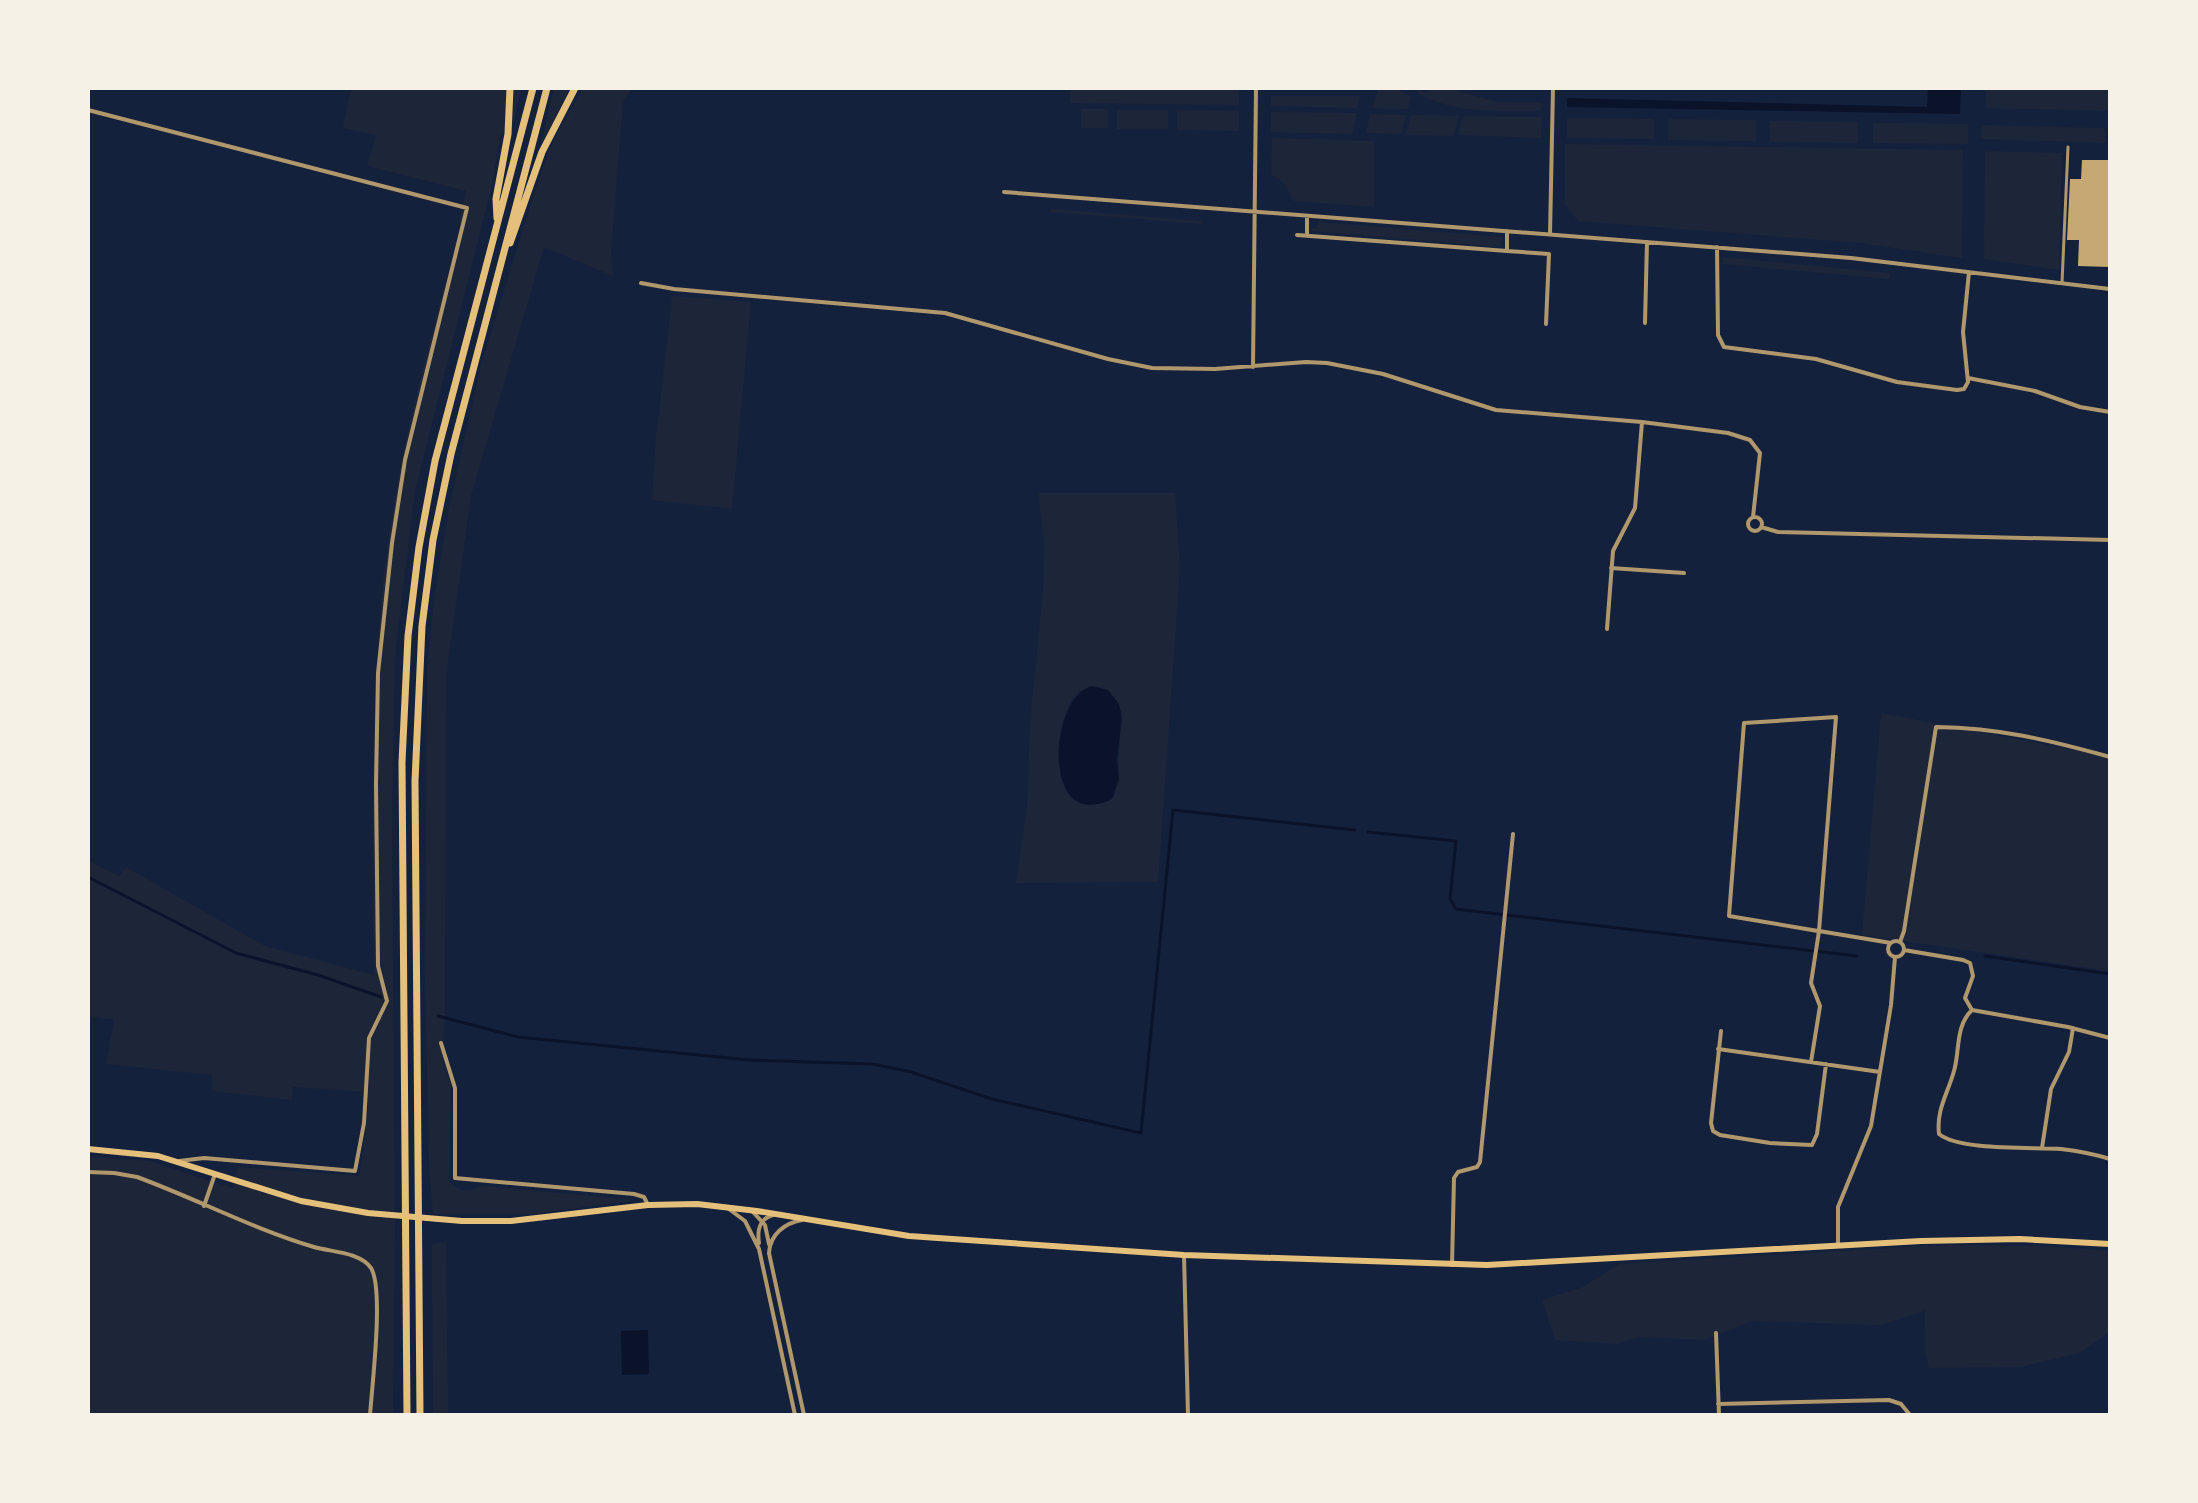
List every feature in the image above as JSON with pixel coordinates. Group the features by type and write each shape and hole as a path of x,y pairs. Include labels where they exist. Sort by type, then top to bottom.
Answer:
{"highway":[{"path":"498,221 496,199 508,134 510,88"},
{"path":"407,1415 402,762 407,654 415,575 432,478 533,88"},
{"path":"420,1415 415,817 418,687 425,597 441,499 547,88"},
{"path":"487,313 542,152 575,88"}],"main road":[{"path":"88,1149 151,1154 309,1203 385,1214 445,1219 526,1220 648,1205 723,1206 909,1236 1184,1255 1452,1265 1539,1264 1838,1245 1994,1239 2110,1244"}],"street":[{"path":"1253,367 1256,88"},
{"path":"1550,234 1553,88"},
{"path":"88,110 467,208 405,460 392,543 378,673 376,785 378,966 387,1001 369,1038 364,1123 355,1171 204,1158 179,1161"},
{"path":"2062,283 2068,147"},
{"path":"1004,192 1860,258 2110,289"},
{"path":"1307,216 1307,236"},
{"path":"1507,231 1507,251"},
{"path":"1297,235 1549,254 1546,324"},
{"path":"1645,323 1647,242"},
{"path":"1717,247 1718,335 1724,347 1816,359 1888,379 1961,390 1967,385 1968,378 1963,332 1969,272"},
{"path":"641,283 674,289 936,311 1146,367 1207,370 1327,363 1383,374 1496,410 1642,422 1728,433 1753,443 1760,453 1753,517"},
{"path":"1968,378 2035,391 2080,407 2110,412"},
{"path":"1607,629 1615,546 1635,508 1642,422"},
{"path":"1753,517 1761,520 1761,527"},
{"path":"1753,517 1748,521 1749,528 1754,531 1761,527 1778,532 2110,540"},
{"path":"1611,568 1684,573"},
{"path":"1811,1062 1820,1006 1811,983 1819,931 1836,717 1744,723 1729,916 1819,931 1891,943 1900,942"},
{"path":"1904,950 1900,942 1936,727 1983,728 2030,736 2110,757"},
{"path":"1452,1265 1454,1178 1458,1172 1477,1167 1480,1162 1513,834"},
{"path":"1838,1245 1836,1212 1866,1142 1880,1072 1893,992 1895,957 1889,951 1891,943"},
{"path":"1895,957 1904,950"},
{"path":"1904,950 1970,963 1973,976 1965,998 1972,1010 2073,1028 2110,1038"},
{"path":"1972,1010 1961,1025 1955,1069 1941,1105 1939,1134 1948,1140 1997,1147 2083,1152 2110,1159"},
{"path":"2042,1148 2051,1089 2069,1052 2073,1028"},
{"path":"1721,1031 1711,1123 1713,1131 1720,1135 1770,1143 1807,1146 1813,1143 1826,1064"},
{"path":"441,1043 455,1088 455,1178 634,1194 644,1197 648,1205"},
{"path":"1718,1049 1880,1072"},
{"path":"88,1172 137,1177 299,1242 359,1259 370,1267 376,1283 370,1415"},
{"path":"204,1206 215,1173"},
{"path":"723,1206 745,1221 759,1249"},
{"path":"751,1210 763,1220 804,1415"},
{"path":"763,1220 779,1215"},
{"path":"769,1246 774,1236 787,1225 806,1219"},
{"path":"763,1220 758,1232 759,1249 795,1415"},
{"path":"1184,1255 1188,1415"},
{"path":"1716,1333 1719,1415"},
{"path":"1718,1404 1889,1400 1901,1404 1910,1415"}],"shaded area":[{"path":"351,88 522,88 513,125 500,135 493,181 415,491 395,654 392,824 393,1415 88,1415 88,1156 149,1161 233,1188 238,1167 359,1176 368,1092 293,1087 292,1100 212,1091 212,1075 106,1064 114,1020 88,1016 88,861 119,876 126,867 265,946 374,975 375,709 387,550 409,427 461,225 459,221 466,191 367,166 376,135 343,128"},
{"path":"554,88 570,88 541,145"},
{"path":"583,88 632,88 623,102 611,253 613,276 544,247 471,496 446,675 445,1015 442,1059 451,1085 449,1180 457,1188 465,1190 484,1186 636,1200 534,1214 433,1214 425,982 427,668 434,599 449,508 481,365 537,184 555,137"},
{"path":"1070,88 1239,88 1239,105 1070,103"},
{"path":"1379,88 1394,88 1411,96 1408,109 1372,108"},
{"path":"1428,88 1446,88 1498,102 1542,103 1541,111 1494,111 1446,105 1417,93 1418,90 1427,93"},
{"path":"1928,88 1961,88 1960,114 1567,107 1567,98 1927,107"},
{"path":"1986,88 2110,88 2110,111 1986,108"},
{"path":"1271,96 1360,96 1357,108 1271,106"},
{"path":"1081,109 1108,109 1108,128 1081,128"},
{"path":"1117,110 1168,110 1168,129 1117,129"},
{"path":"1177,110 1239,111 1239,131 1177,130"},
{"path":"1271,112 1357,113 1352,134 1271,132"},
{"path":"1370,114 1406,115 1401,134 1366,133"},
{"path":"1411,115 1459,116 1453,136 1406,135"},
{"path":"1463,116 1542,117 1541,138 1458,135"},
{"path":"1567,118 1654,119 1654,139 1567,138"},
{"path":"1668,119 1756,120 1756,141 1668,140"},
{"path":"1770,121 1858,122 1858,143 1770,142"},
{"path":"1873,123 1968,124 1968,144 1873,143"},
{"path":"1982,125 2104,128 2107,143 1981,139"},
{"path":"1272,138 1374,141 1374,207 1294,201 1284,183 1271,174"},
{"path":"1565,144 1963,150 1962,258 1860,243 1578,221 1565,204"},
{"path":"1985,151 2062,153 2059,270 1984,259"},
{"path":"1051,209 1203,221 1202,224 1050,212"},
{"path":"1318,222 1502,237 1501,247 1312,231 1312,228 1317,228"},
{"path":"1723,257 1891,273 1889,279 1723,264"},
{"path":"672,296 751,302 732,509 652,500"},
{"path":"1038,493 1175,493 1180,568 1158,882 1016,883 1027,806 1030,722 1043,590 1044,542","holes":["1103,687 1114,697 1121,711 1118,777 1114,796 1108,801 1073,800 1066,791 1060,762 1065,714 1071,701 1084,690"]},
{"path":"1092,686 1108,690 1119,704 1122,719 1117,759 1119,779 1112,799 1089,805 1073,798 1063,782 1059,760 1060,736 1067,713 1077,695"},
{"path":"1881,713 2110,757 2110,971 1862,935"},
{"path":"446,1242 448,1415 433,1415 432,1244"},
{"path":"1942,1245 2045,1246 2110,1251 2110,1332 2079,1353 2020,1367 1929,1368 1924,1349 1925,1311 1881,1325 1752,1321 1704,1340 1638,1337 1618,1344 1555,1340 1542,1300 1583,1287 1619,1264"},
{"path":"648,1330 649,1374 622,1375 621,1331"}],"building":[{"path":"2082,160 2110,160 2110,267 2078,266 2079,240 2067,240 2070,179 2081,179"}],"waterway":[{"path":"438,1016 518,1037 749,1060 873,1064 911,1072 992,1099 1141,1133 1173,810 1355,830"},
{"path":"1368,832 1456,841 1450,899 1456,909 1857,956"},
{"path":"88,877 236,953 318,975 381,997"},
{"path":"1985,956 2110,974"}]}
